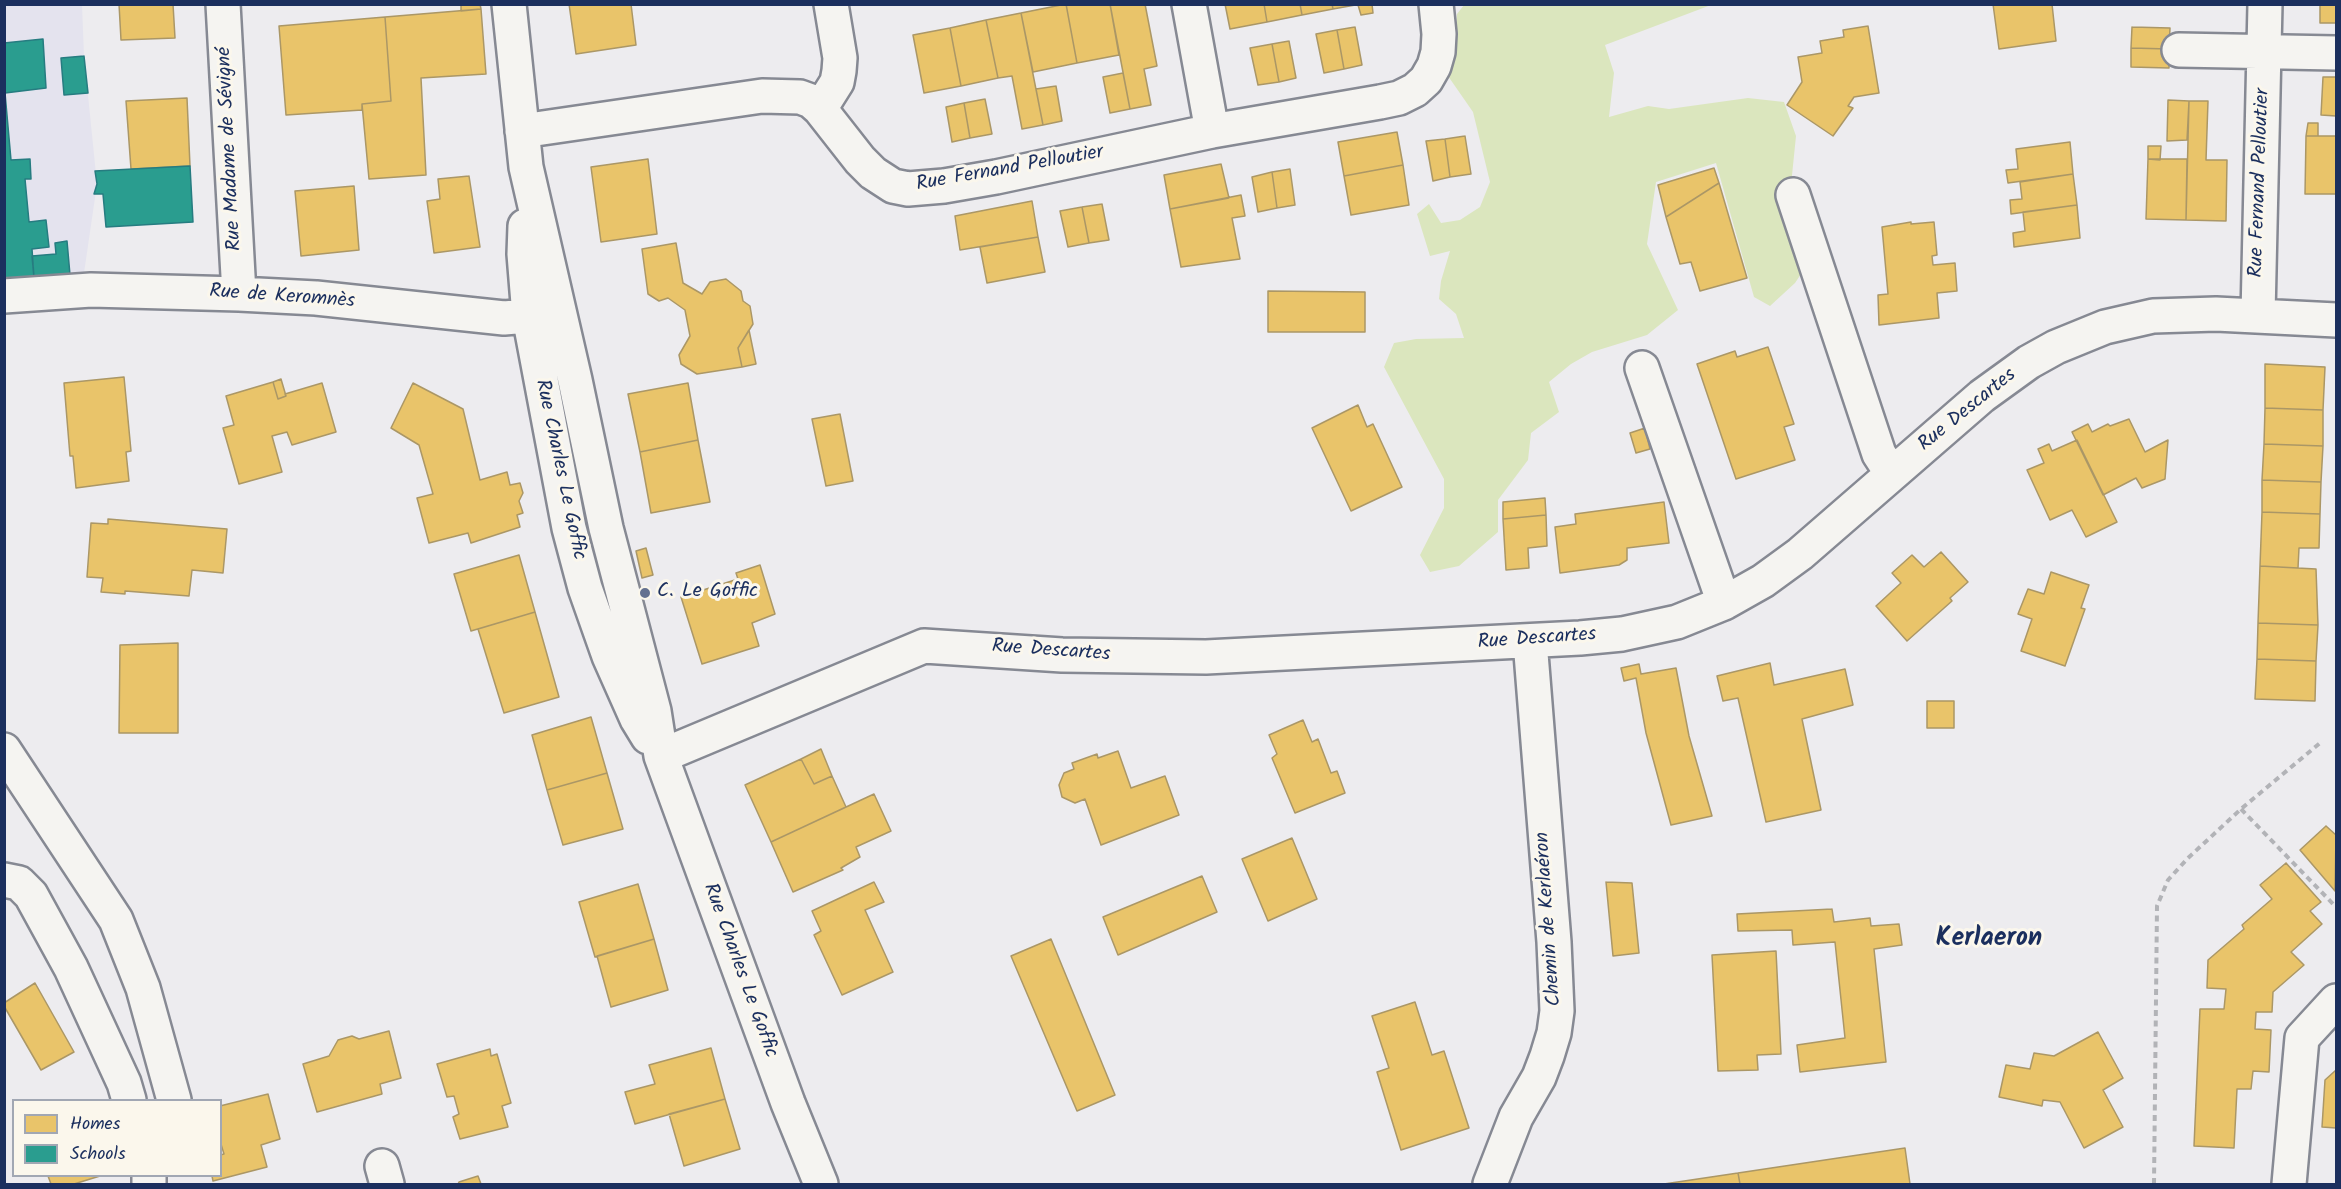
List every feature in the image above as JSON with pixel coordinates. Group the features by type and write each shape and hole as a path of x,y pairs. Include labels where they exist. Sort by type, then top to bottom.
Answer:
{"street":[{"name":"Rue Madame de Sévigné","path":"223,4 239,294"},
{"name":"Rue Charles Le Goffic","path":"509,4 544,314 606,528 654,711 661,756 788,1103 821,1185"},
{"path":"820,109 837,82 839,71 840,58 831,4"},
{"path":"1189,4 1212,131"},
{"name":"Rue Fernand Pelloutier","path":"522,131 762,96 800,97 811,101 820,109 860,160 873,173 893,186 908,189 944,186 1212,131 1399,98 1415,90 1430,73 1438,52 1436,4"},
{"name":"Rue Fernand Pelloutier","path":"2258,315 2265,4"},
{"path":"2179,50 2337,53"},
{"path":"1793,195 1879,454 1892,474"},
{"name":"Rue de Keromnès","path":"4,296 91,290 239,294 316,298 504,318 544,314"},
{"name":"Rue Descartes","path":"661,756 924,646 1062,655 1206,657 1580,638 1677,622 1724,603 1764,581 1800,554 2004,379 2028,362 2079,336 2127,320 2181,313 2337,320"},
{"path":"1642,368 1724,603"},
{"name":"Chemin de Kerlaéron","path":"1491,1185 1516,1117 1539,1077 1547,1056 1554,1033 1557,1011 1554,942 1530,641"},
{"path":"4,750 116,920 143,988 173,1099"},
{"path":"4,880 19,883 30,895 71,968 124,1083 128,1099"},
{"path":"2289,1185 2302,1038 2337,1001"}],"path":[{"path":"2154,1185 2157,906 2168,880 2188,858 2241,809 2320,743"},
{"path":"2241,809 2337,907"}],"shaded area":[{"path":"5,5 82,5 84,56 97,184 84,273 5,280"}],"green space":[{"path":"1464,5 1711,5 1605,45 1614,73 1609,117 1648,106 1669,109 1748,98 1784,102 1796,136 1790,195 1809,262 1795,283 1770,306 1754,297 1716,163 1656,182 1647,244 1678,310 1647,335 1592,352 1571,364 1549,382 1559,412 1531,433 1528,460 1498,500 1498,532 1459,566 1430,572 1420,555 1444,508 1444,479 1384,367 1394,343 1416,339 1464,338 1456,314 1439,299 1441,281 1450,251 1430,256 1417,214 1429,204 1441,223 1460,220 1480,207 1490,182 1473,112 1448,76 1454,52 1457,14"}],"building: Homes":[{"path":"119,4 173,4 175,38 121,40"},
{"path":"461,4 480,4 481,9 461,11"},
{"path":"569,4 631,4 636,45 576,54"},
{"path":"1066,4 1110,4 1119,55 1077,63"},
{"path":"1066,4 1077,63 1033,72 1021,13"},
{"path":"1110,4 1145,4 1157,66 1144,69 1151,105 1130,109"},
{"path":"1225,4 1264,4 1267,22 1230,29"},
{"path":"1264,4 1300,4 1302,15 1267,22"},
{"path":"1300,4 1332,4 1333,9 1302,15"},
{"path":"1332,4 1361,4 1333,9"},
{"path":"1372,4 1373,13 1361,15 1358,5"},
{"path":"1993,4 2052,4 2056,41 1999,49"},
{"path":"2320,4 2336,4 2336,23 2320,23"},
{"path":"481,9 486,74 421,78 426,175 369,179 362,104 391,101 385,17"},
{"path":"1021,13 1043,125 1022,129 1012,76 998,78 986,20"},
{"path":"385,17 391,101 362,104 362,110 286,115 279,26"},
{"path":"986,20 998,78 961,86 950,28"},
{"path":"1868,26 1879,93 1854,97 1848,106 1853,108 1833,136 1787,105 1802,82 1798,57 1822,53 1820,41 1844,37 1843,30"},
{"path":"1355,27 1362,65 1344,69 1337,30"},
{"path":"2132,27 2170,28 2169,49 2131,48"},
{"path":"950,28 961,86 924,93 913,35"},
{"path":"1337,30 1344,69 1324,73 1316,34"},
{"path":"1289,41 1296,78 1279,82 1272,44"},
{"path":"1272,44 1279,82 1258,85 1250,48"},
{"path":"2131,48 2169,49 2169,68 2131,67"},
{"path":"1123,73 1130,109 1110,113 1103,77"},
{"path":"2323,77 2336,77 2336,116 2321,115"},
{"path":"1056,86 1062,121 1043,125 1036,89"},
{"path":"187,98 190,166 131,169 126,101"},
{"path":"985,99 992,134 970,138 964,103"},
{"path":"2168,100 2189,101 2187,140 2167,141"},
{"path":"2189,101 2208,101 2206,160 2227,160 2226,221 2186,220"},
{"path":"964,103 970,138 952,142 946,107"},
{"path":"2308,123 2318,123 2318,136 2306,136"},
{"path":"1397,132 1403,165 1344,176 1338,142"},
{"path":"1465,136 1471,174 1450,177 1445,139"},
{"path":"2306,136 2336,136 2336,194 2305,194"},
{"path":"1445,139 1450,177 1433,181 1426,141"},
{"path":"2070,142 2073,174 2008,183 2006,170 2018,169 2016,149"},
{"path":"2148,146 2161,146 2160,160 2148,159"},
{"path":"648,159 657,234 601,242 591,167"},
{"path":"2148,159 2187,159 2186,220 2146,219"},
{"path":"1221,164 1229,198 1170,209 1164,175"},
{"path":"1403,165 1409,205 1351,215 1344,176"},
{"path":"1714,168 1719,183 1666,217 1658,185"},
{"path":"1290,169 1295,205 1277,208 1272,172"},
{"path":"1272,172 1277,208 1258,212 1252,177"},
{"path":"2073,174 2077,205 2011,214 2010,200 2022,199 2020,182"},
{"path":"469,176 480,247 434,253 427,201 440,199 438,179"},
{"path":"1719,183 1747,278 1700,291 1691,262 1680,264 1666,217"},
{"path":"354,186 359,250 301,256 295,191"},
{"path":"1241,195 1245,216 1232,218 1240,259 1181,267 1170,209"},
{"path":"1032,201 1038,237 960,250 955,216"},
{"path":"1102,204 1109,240 1089,243 1082,207"},
{"path":"2077,205 2080,238 2014,247 2013,233 2025,231 2023,212"},
{"path":"1082,207 1089,243 1068,247 1060,211"},
{"path":"1911,222 1911,224 1934,222 1937,255 1932,256 1933,265 1955,263 1957,291 1937,293 1939,318 1879,325 1878,295 1888,294 1882,227"},
{"path":"1038,237 1045,272 987,283 980,247"},
{"path":"676,243 683,283 702,294 710,282 726,279 741,291 743,301 750,306 753,324 738,348 742,367 697,374 681,364 679,355 690,336 685,310 668,298 659,301 648,294 642,249"},
{"path":"1268,291 1365,292 1365,332 1268,332"},
{"path":"749,330 756,364 742,367 738,348"},
{"path":"1768,347 1794,424 1784,427 1795,460 1736,479 1697,364 1735,351 1737,357"},
{"path":"2265,364 2325,367 2323,410 2265,408"},
{"path":"124,377 131,451 126,452 129,481 76,488 73,456 70,456 64,383"},
{"path":"281,379 286,396 278,399 273,382"},
{"path":"273,382 278,399 286,396 285,394 322,383 336,432 292,445 287,432 272,436 282,472 239,484 223,428 234,425 226,396"},
{"path":"413,383 463,409 480,480 507,472 510,485 520,483 523,493 519,501 523,513 517,515 520,527 471,543 468,533 429,543 417,498 433,494 419,445 391,428"},
{"path":"688,383 698,440 640,452 628,394"},
{"path":"1358,405 1367,427 1373,424 1402,487 1351,511 1312,428"},
{"path":"2265,408 2323,410 2323,446 2264,444"},
{"path":"840,414 853,481 826,486 812,419"},
{"path":"2129,419 2145,452 2168,440 2165,479 2142,488 2136,478 2103,495 2072,432 2088,424 2092,432 2108,424 2110,426"},
{"path":"1645,428 1650,449 1636,453 1630,433"},
{"path":"698,440 710,502 651,513 640,452"},
{"path":"2077,440 2117,522 2086,537 2072,510 2050,520 2027,470 2044,463 2038,449 2049,444 2052,451"},
{"path":"2264,444 2323,446 2321,482 2262,480"},
{"path":"2262,480 2321,482 2320,514 2262,512"},
{"path":"1545,498 1546,515 1503,519 1503,502"},
{"path":"1664,502 1669,543 1627,548 1627,560 1619,565 1560,573 1555,527 1576,524 1575,514"},
{"path":"2262,512 2320,514 2319,548 2299,548 2298,568 2260,566"},
{"path":"1546,515 1547,546 1528,548 1529,568 1506,570 1503,519"},
{"path":"108,519 227,529 223,573 192,570 189,596 125,591 125,594 101,592 103,578 87,577 91,523 108,524"},
{"path":"646,548 653,575 642,578 636,551"},
{"path":"1941,552 1968,582 1950,598 1952,601 1907,641 1876,606 1901,583 1892,573 1912,555 1924,567"},
{"path":"519,555 535,612 471,631 454,574"},
{"path":"760,565 775,614 752,623 759,646 702,664 681,597 738,579 736,573"},
{"path":"2260,566 2316,569 2318,625 2258,623"},
{"path":"2051,572 2089,585 2081,608 2085,609 2065,666 2021,651 2032,619 2018,614 2028,589 2044,594"},
{"path":"535,612 559,697 504,713 478,629"},
{"path":"2258,623 2318,625 2316,661 2257,659"},
{"path":"178,643 178,733 119,733 120,645"},
{"path":"2257,659 2316,661 2315,701 2255,699"},
{"path":"1770,663 1774,685 1845,669 1853,705 1802,719 1821,810 1766,822 1738,698 1723,701 1717,676"},
{"path":"1639,664 1641,674 1676,668 1689,736 1712,816 1671,825 1646,733 1636,678 1624,681 1621,668"},
{"path":"1927,701 1954,701 1954,728 1927,728"},
{"path":"591,717 607,773 547,790 532,735"},
{"path":"1303,720 1312,742 1318,739 1331,773 1337,771 1345,793 1295,813 1272,758 1277,754 1269,735"},
{"path":"821,749 832,776 814,784 801,759"},
{"path":"1118,751 1131,788 1165,776 1179,815 1101,845 1085,799 1075,803 1062,797 1059,785 1064,773 1074,769 1072,763 1097,754 1098,758"},
{"path":"801,759 814,784 832,776 846,807 771,842 745,785"},
{"path":"607,773 623,829 563,845 547,790"},
{"path":"874,794 891,831 856,847 860,857 841,868 843,870 793,892 771,842"},
{"path":"2326,826 2336,835 2335,891 2300,850"},
{"path":"1292,838 1317,899 1268,921 1242,859"},
{"path":"2286,863 2321,902 2310,911 2322,924 2291,952 2304,965 2273,992 2272,1012 2256,1012 2255,1029 2271,1030 2269,1072 2253,1071 2251,1089 2237,1089 2234,1148 2194,1146 2200,1009 2224,1009 2226,989 2207,988 2208,960 2244,929 2242,925 2272,899 2260,885"},
{"path":"1202,876 1217,912 1118,955 1103,917"},
{"path":"874,882 884,902 865,910 893,972 842,995 814,935 821,931 812,911"},
{"path":"1606,882 1632,883 1639,953 1613,956"},
{"path":"638,884 654,939 595,957 579,902"},
{"path":"1832,909 1834,922 1870,918 1871,926 1899,924 1902,945 1874,949 1886,1062 1800,1072 1797,1045 1845,1038 1835,942 1793,945 1792,930 1738,931 1737,914"},
{"path":"654,939 668,990 611,1007 597,956"},
{"path":"1051,939 1115,1095 1077,1111 1011,956"},
{"path":"1776,951 1781,1054 1757,1055 1758,1070 1718,1071 1712,955"},
{"path":"35,983 74,1052 41,1070 4,1006 4,1003"},
{"path":"1415,1002 1432,1055 1444,1051 1469,1128 1401,1150 1377,1072 1389,1068 1372,1016"},
{"path":"389,1031 401,1078 380,1084 382,1094 317,1112 303,1064 329,1056 338,1040 352,1036 359,1039"},
{"path":"2098,1032 2123,1078 2103,1090 2123,1127 2084,1148 2060,1102 2043,1100 2042,1106 1999,1097 2006,1065 2030,1069 2034,1053 2054,1056"},
{"path":"711,1048 725,1099 635,1124 625,1092 655,1084 649,1065"},
{"path":"490,1049 491,1056 497,1054 511,1103 502,1106 508,1127 460,1139 453,1117 459,1114 454,1096 447,1097 437,1064"},
{"path":"2336,1070 2336,1128 2322,1127 2325,1080"},
{"path":"268,1094 280,1139 261,1145 267,1167 213,1181 212,1177 222,1177 222,1154 224,1154 222,1106"},
{"path":"725,1099 740,1149 684,1166 669,1114"},
{"path":"1905,1148 1910,1184 1740,1184 1738,1173"},
{"path":"1738,1173 1740,1184 1664,1184"},
{"path":"478,1176 481,1184 458,1184 459,1182"},
{"path":"48,1177 97,1177 74,1184 51,1184"}],"building: Schools":[{"path":"43,39 46,88 5,93 11,160 30,159 31,179 25,179 29,222 46,220 49,247 32,249 34,278 4,281 4,43"},
{"path":"84,56 88,93 64,95 61,58"},
{"path":"190,166 193,222 106,227 103,194 94,194 97,184 95,171"},
{"path":"67,241 70,275 34,278 32,256 56,254 55,243"}],"place":[{"name":"C. Le Goffic","path":"645,593"}],"district":[{"name":"Kerlaeron","path":"1989,941"}]}
